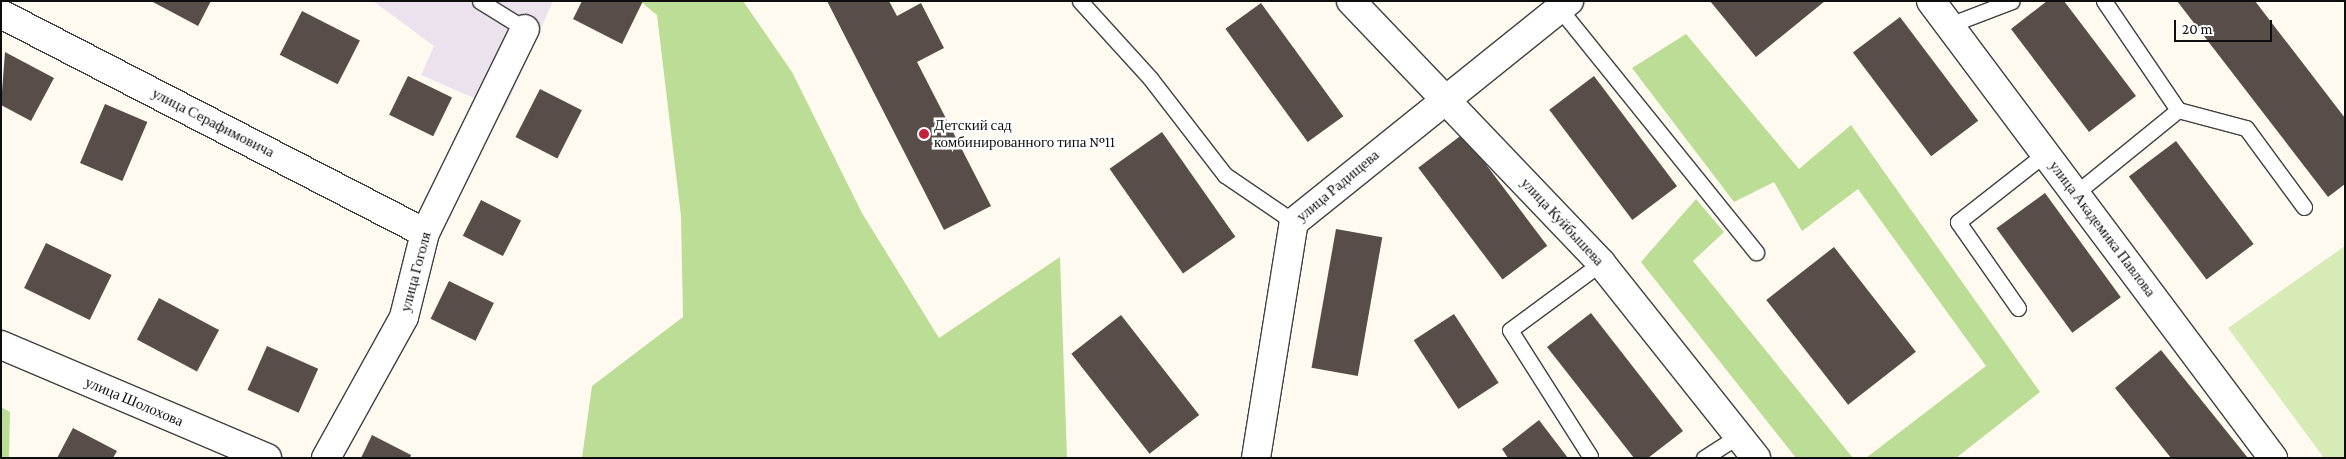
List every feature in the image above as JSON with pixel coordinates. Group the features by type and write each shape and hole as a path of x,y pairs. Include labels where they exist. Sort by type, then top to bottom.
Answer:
{"street":[{"name":"улица Куйбышева","path":"1352,1 1447,97 1601,263 1756,458"},
{"name":"улица Академика Павлова","path":"1931,1 2273,458"},
{"name":"улица Радищева","path":"1256,458 1294,222 1447,97 1564,5"},
{"name":"улица Серафимовича","path":"1,14 425,232"},
{"name":"улица Гоголя","path":"326,458 404,317 425,232 525,29"},
{"name":"улица Шолохова","path":"1,345 268,458"}],"lane":[{"path":"480,1 525,29"},
{"path":"1080,1 1150,78 1225,175 1294,222"},
{"path":"1949,25 2012,1"},
{"path":"2104,1 2178,110 2246,128 2304,207"},
{"path":"1564,5 1756,252"},
{"path":"2083,202 2178,110"},
{"path":"2018,308 1958,222 2046,153"},
{"path":"1590,456 1510,330 1601,263"},
{"path":"1704,458 1738,436"}],"shaded area":[{"path":"373,1 553,1 504,111 421,75 434,46"}],"green space":[{"path":"640,1 743,1 792,72 862,213 939,338 1060,257 1067,458 582,458 592,386 683,317 681,216 657,15"},
{"path":"1686,34 1799,169 1851,125 2040,392 1956,458 1866,458 1986,366 1858,189 1802,231 1774,182 1734,202 1632,68"},
{"path":"1696,199 1724,232 1693,261 1853,458 1796,458 1641,262"},
{"path":"2345,246 2345,458 2324,458 2228,328"},
{"path":"1,407 10,412 9,458 1,458"}],"building":[{"path":"151,1 211,1 198,26"},
{"path":"582,1 643,1 622,44 573,19"},
{"name":"Детский сад комбинированного типа №11","path":"827,1 889,1 897,16 921,3 944,48 917,62 991,206 944,230"},
{"path":"1710,1 1825,1 1756,57"},
{"path":"2047,1 2064,1 2136,96 2089,132 2011,29"},
{"path":"2177,1 2255,1 2345,118 2345,184 2328,197"},
{"path":"1261,3 1343,116 1308,142 1225,29"},
{"path":"302,11 360,41 338,84 280,55"},
{"path":"1900,17 1978,121 1931,156 1853,53"},
{"path":"5,52 54,78 31,121 1,105"},
{"path":"408,76 452,97 433,136 389,115"},
{"path":"1594,76 1677,186 1632,220 1549,110"},
{"path":"540,89 582,110 557,158 515,137"},
{"path":"105,104 147,122 122,181 80,163"},
{"path":"1162,132 1235,237 1183,274 1110,169"},
{"path":"1463,134 1547,246 1503,280 1418,168"},
{"path":"2176,141 2254,244 2207,280 2129,177"},
{"path":"2045,193 2121,297 2072,333 1996,228"},
{"path":"481,200 521,220 503,256 463,236"},
{"path":"1336,229 1382,237 1358,376 1312,368"},
{"path":"46,243 112,275 90,320 24,288"},
{"path":"1834,247 1916,352 1848,405 1766,300"},
{"path":"449,281 494,303 476,341 431,319"},
{"path":"159,298 219,330 197,371 137,339"},
{"path":"1591,313 1683,431 1648,458 1634,458 1547,347"},
{"path":"1454,314 1499,383 1458,409 1414,340"},
{"path":"1121,315 1199,415 1150,454 1071,354"},
{"path":"267,346 318,369 299,413 247,390"},
{"path":"2161,350 2248,458 2171,458 2115,388"},
{"path":"1539,420 1568,458 1508,458 1502,449"},
{"path":"73,428 117,451 113,458 57,458"},
{"path":"372,435 411,455 410,458 361,458"}],"place":[{"name":"Детский сад комбинированного типа №11","path":"924,134"}]}
